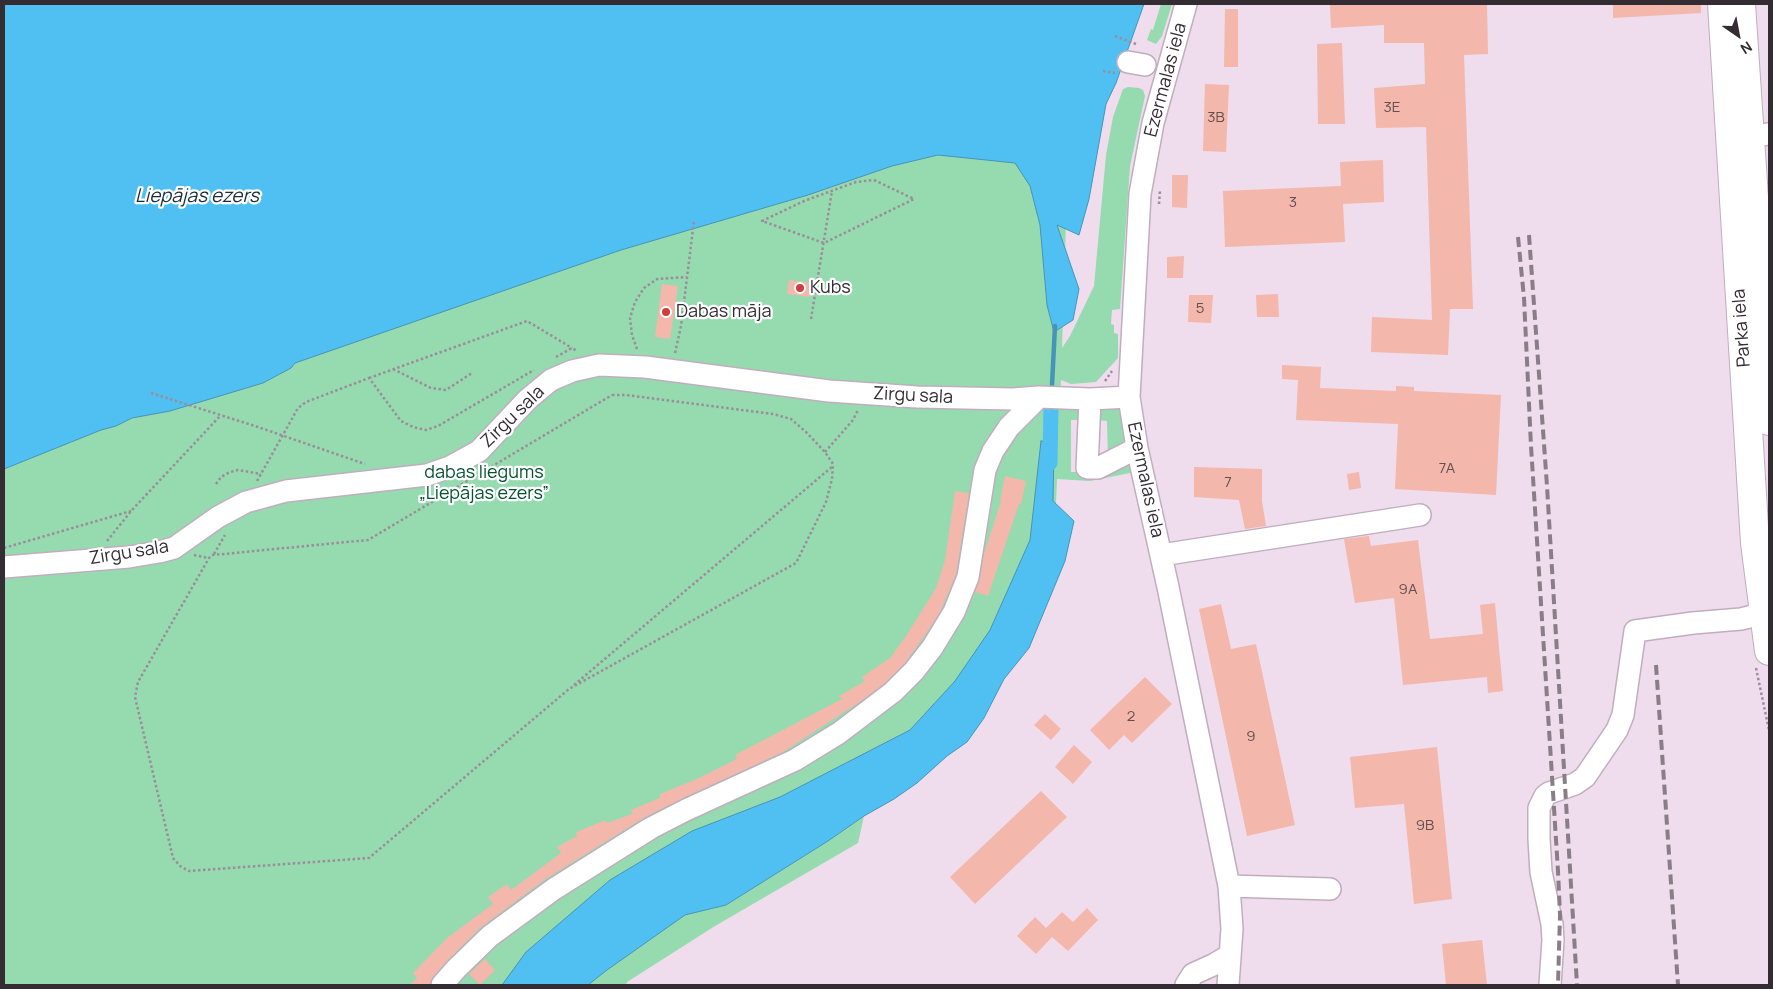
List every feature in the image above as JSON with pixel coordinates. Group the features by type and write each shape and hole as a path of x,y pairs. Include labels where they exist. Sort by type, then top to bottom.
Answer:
{"highway":[{"name":"Parka iela","path":"1722,4 1755,543 1767,613 1769,651"},
{"name":"Parka iela","path":"1741,4 1760,135 1769,421"}],"street":[{"name":"Ezermalas iela","path":"1186,4 1153,123 1141,187 1129,397 1137,448 1209,782 1229,886 1232,930 1228,985"},
{"name":"Zirgu sala","path":"4,567 128,557 174,548 218,517 246,502 286,491 427,474 450,467 479,450 528,399 552,380 572,371 599,365 645,367 864,394 1012,399 1039,397 1090,399 1129,397"},
{"path":"442,985 490,936 554,888 651,828 795,760 839,733 893,692 926,656 954,612 968,577 984,470 993,451 1009,427 1039,397"},
{"path":"1090,399 1087,468 1098,468 1137,448"},
{"path":"1161,554 1420,515"},
{"path":"1550,985 1553,940 1552,924 1542,872 1539,808 1545,796 1575,784 1585,777 1617,730 1623,715 1635,631 1741,619 1767,613"},
{"path":"1229,886 1330,889"},
{"path":"1186,985 1193,974 1213,965 1230,954"}],"path":[{"path":"1115,36 1138,58"},
{"path":"874,180 914,199 824,243 762,221 804,201 856,182 874,180"},
{"path":"1158,207 1160,189"},
{"path":"812,319 832,191"},
{"path":"671,370 680,326 694,221"},
{"path":"632,335 630,318 635,302 644,288 656,280 687,278"},
{"path":"246,502 298,408 306,402 527,321 599,365"},
{"path":"555,357 572,348"},
{"path":"369,378 401,421 413,427 426,430 438,426 538,367"},
{"path":"393,369 431,388 446,390 472,372"},
{"path":"151,393 372,466"},
{"path":"825,452 853,420 864,394"},
{"path":"569,690 796,563 826,502 833,466 825,452 806,432 791,419 763,413 626,395 612,395 368,540 213,555 209,558 138,682 135,697 173,858 180,866 190,871 369,858 833,466"},
{"path":"92,560 132,510 221,415"},
{"path":"216,484 221,477 238,470 262,474"},
{"path":"4,548 132,510"}],"green space":[{"name":"dabas liegums „Liepājas ezers”","path":"4,4 1069,125 1062,348 1070,336 1094,286 1106,155 1113,117 1123,89 1128,87 1139,88 1143,90 1145,96 1130,166 1120,309 1112,310 1111,324 1114,325 1114,333 1118,334 1118,358 1096,382 1071,384 1061,380 1060,405 1079,405 1079,420 1071,420 1071,472 1094,472 1130,457 1135,472 1090,481 1057,479 1055,527 974,689 712,908 726,905 864,816 858,843 715,926 627,982 626,985 4,985"},
{"path":"1161,4 1172,4 1162,36 1156,44 1147,40 1151,29 1153,30"},
{"path":"1099,406 1118,407 1122,411 1129,442 1108,457 1107,421 1096,420"}],"water":[{"name":"Liepājas ezers","path":"4,4 1144,4 1116,83 1106,104 1089,199 1079,235 1057,225 1079,289 1073,320 1054,332 1047,305 1040,225 1030,186 1015,163 938,155 892,166 808,195 621,250 295,363 291,368 263,383 170,411 132,418 116,426 101,430 4,469"},
{"path":"1041,441 1047,442 1054,447 1053,501 1074,521 1065,561 1029,648 1004,679 984,718 967,742 947,756 917,783 894,799 864,816 726,905 685,915 588,985 502,985 526,952 610,880 692,831 780,797 910,730 955,681 990,630 1030,540"}],"building":[{"path":"1330,4 1487,4 1488,54 1464,55 1473,309 1450,309 1448,355 1371,352 1372,317 1432,320 1426,127 1376,128 1374,88 1425,84 1424,43 1384,43 1384,25 1331,28"},
{"path":"1613,4 1701,4 1701,13 1613,18"},
{"path":"1225,9 1238,9 1238,67 1224,67"},
{"path":"1342,43 1345,124 1318,124 1317,44"},
{"path":"1205,84 1229,85 1226,152 1203,151"},
{"path":"1383,160 1384,202 1343,204 1345,242 1225,247 1223,191 1341,186 1340,162"},
{"path":"1172,175 1188,175 1187,208 1172,207"},
{"path":"1184,256 1183,278 1167,278 1167,257"},
{"name":"Kubs","path":"789,280 812,283 810,297 787,294"},
{"name":"Dabas māja","path":"662,284 678,286 670,339 655,337"},
{"path":"1278,294 1279,317 1257,317 1256,295"},
{"path":"1189,295 1213,295 1211,323 1188,322"},
{"path":"1282,365 1321,367 1320,388 1396,391 1396,386 1414,387 1414,391 1501,395 1496,495 1395,489 1398,424 1296,420 1298,380 1282,379"},
{"path":"1194,467 1262,469 1262,501 1266,526 1245,529 1239,500 1194,497"},
{"path":"1359,472 1361,488 1349,490 1347,474"},
{"path":"1005,476 1026,481 1021,504 1019,504 988,596 975,592 980,579 984,554 1001,501"},
{"path":"955,491 969,493 956,574 940,612 905,663 885,683 783,752 645,817 547,878 481,927 447,961 433,977 430,985 410,985 417,978 413,973 447,938 493,904 488,897 507,884 511,890 561,853 557,847 577,836 576,832 606,820 607,823 632,814 631,810 660,798 660,794 699,778 737,759 735,755 842,699 839,696 865,681 862,677 890,658 936,588 945,560"},
{"path":"1369,536 1371,546 1418,540 1430,639 1483,634 1480,605 1495,603 1503,691 1488,693 1487,677 1403,685 1394,598 1355,603 1344,539"},
{"path":"1221,604 1231,649 1256,644 1295,825 1247,836 1199,609"},
{"path":"1145,677 1172,704 1132,743 1124,735 1109,750 1090,730"},
{"path":"1045,714 1061,729 1051,740 1034,725"},
{"path":"1074,745 1092,762 1073,784 1055,767"},
{"path":"1437,747 1452,899 1414,904 1404,804 1355,808 1350,757"},
{"path":"1041,791 1067,817 975,904 950,877"},
{"path":"1087,908 1098,920 1068,951 1052,937 1036,954 1017,936 1035,917 1046,928 1062,912 1073,922"},
{"path":"1482,940 1487,985 1446,985 1442,944"},
{"path":"485,959 495,970 480,985 469,974"}],"waterway":[{"path":"1052,385 1055,326"},
{"path":"1050,463 1051,407"}],"railway":[{"path":"1529,235 1547,486 1577,985"},
{"path":"1518,237 1524,298 1531,446 1558,871 1560,915 1558,985"},
{"path":"1656,665 1678,985"}],"place":[{"name":"Kubs","path":"800,288"},
{"name":"Dabas māja","path":"666,312"}]}
